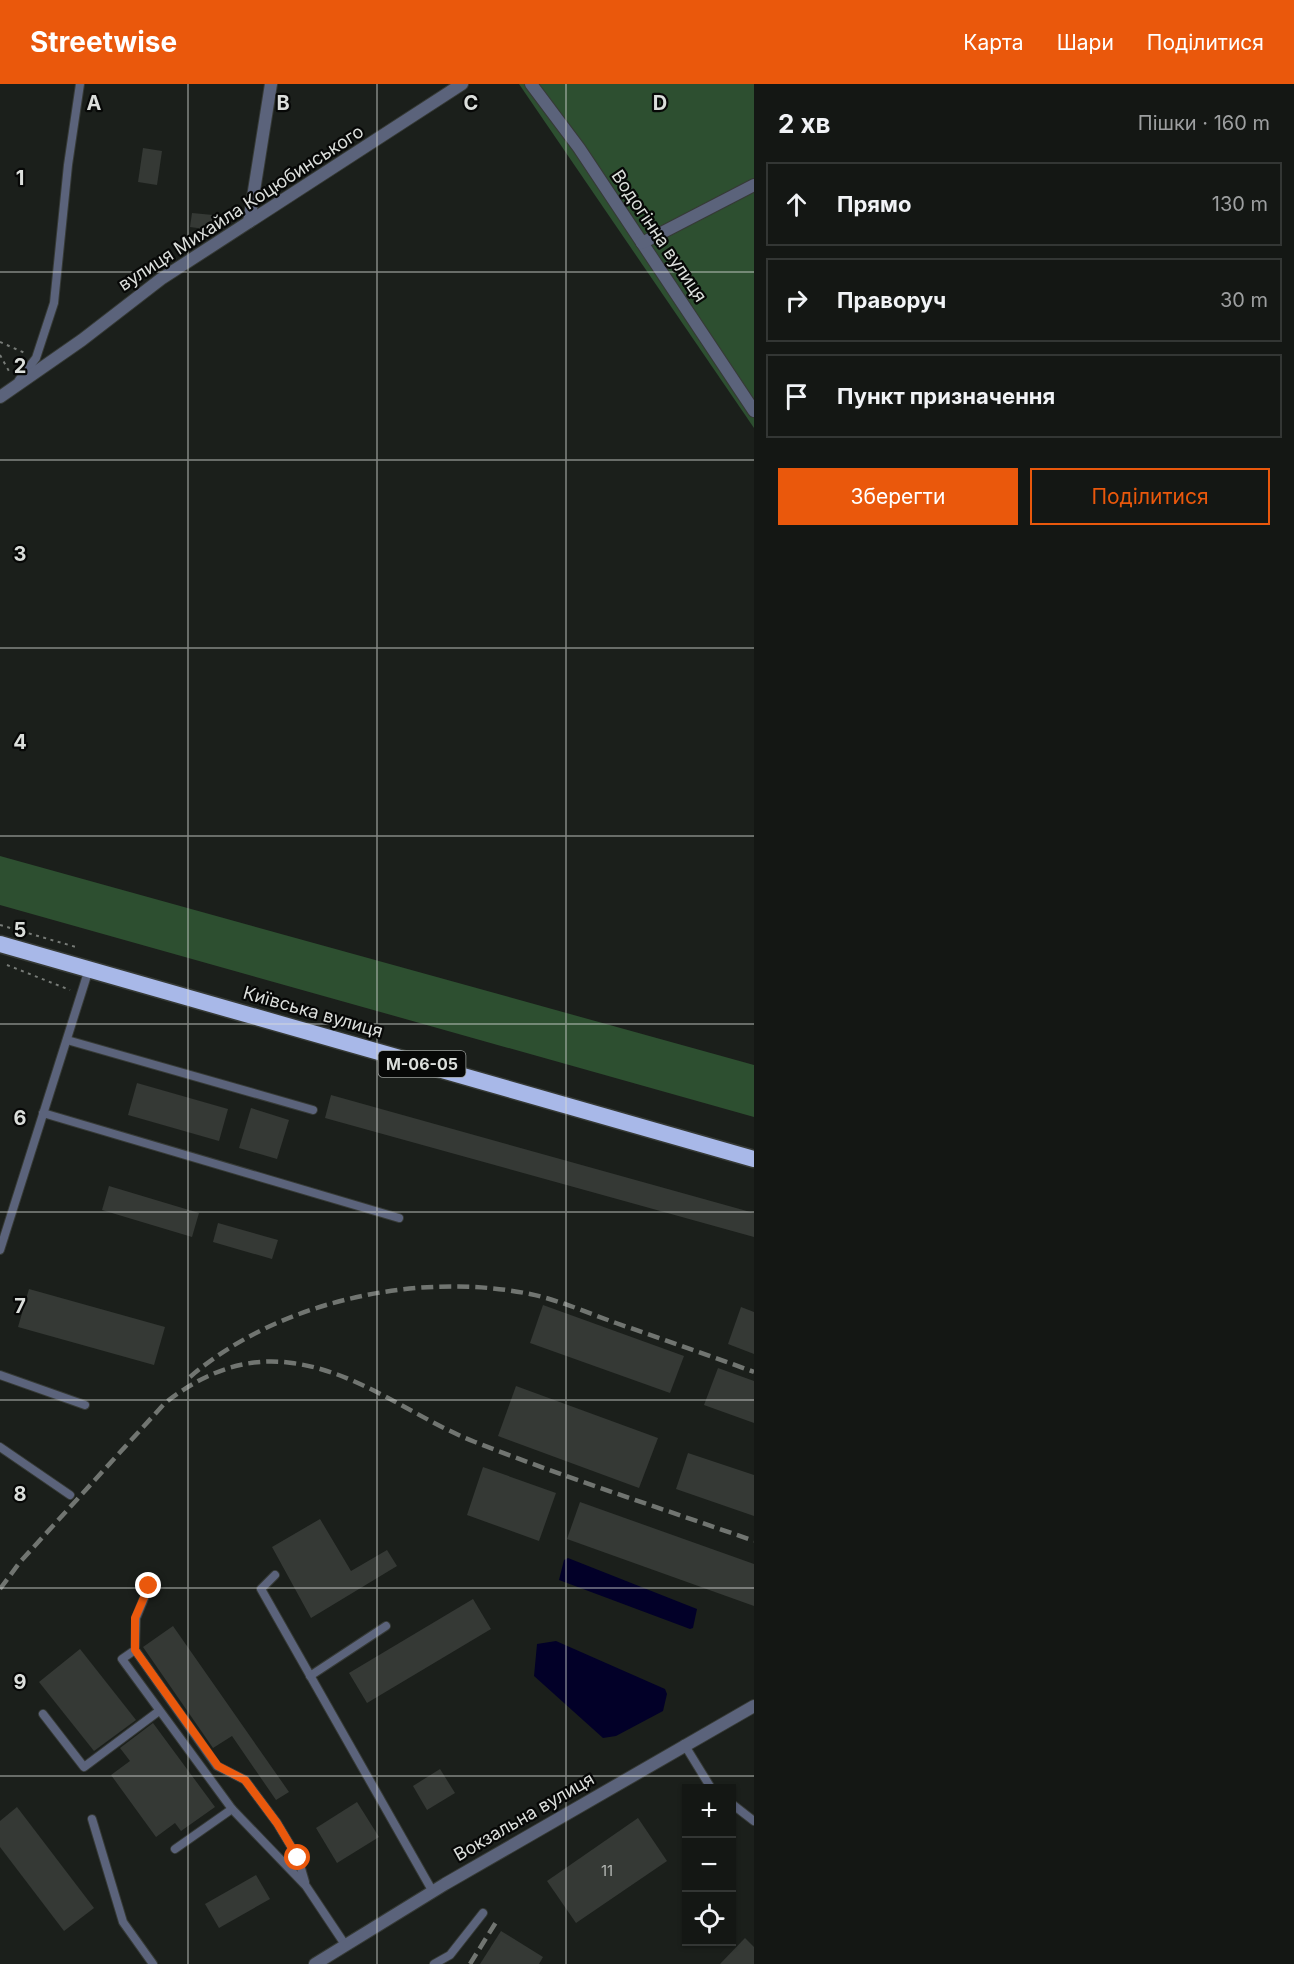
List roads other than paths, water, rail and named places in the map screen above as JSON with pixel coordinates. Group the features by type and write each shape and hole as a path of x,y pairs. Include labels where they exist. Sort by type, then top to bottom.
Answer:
{"highway":[{"name":"Київська вулиця","path":"4,949 89,969 754,1159"}],"street":[{"path":"249,222 271,84"},
{"name":"Водогінна вулиця","path":"531,84 579,148 754,411"},
{"name":"вулиця Михайла Коцюбинського","path":"0,397 82,340 154,284 455,86"},
{"path":"642,243 754,185"},
{"name":"Вокзальна вулиця","path":"316,1964 684,1744 754,1706"}],"lane":[{"name":"вулиця Михайла Коцюбинського","path":"14,387 36,358 54,303 68,165 80,84"},
{"path":"0,1250 89,969"},
{"path":"67,1040 313,1110"},
{"path":"44,1113 399,1218"},
{"path":"0,1375 85,1405"},
{"path":"0,1447 70,1495"},
{"path":"275,1575 261,1589 433,1892"},
{"path":"149,1586 135,1618 135,1650 218,1766 245,1780 277,1823 298,1858 306,1886"},
{"path":"310,1676 386,1626"},
{"path":"135,1650 122,1659 159,1711 232,1809 306,1886 346,1946"},
{"path":"43,1714 84,1767 159,1711"},
{"path":"684,1744 709,1784"},
{"path":"736,1807 754,1821"},
{"path":"175,1849 232,1809"},
{"path":"92,1818 123,1922 153,1964"},
{"path":"434,1964 450,1955 483,1913"}],"water":[{"path":"568,1558 697,1609 693,1628 690,1629 559,1580 564,1560"},
{"path":"556,1641 665,1689 667,1694 663,1711 616,1736 603,1738 534,1676 537,1644"}],"railway":[{"path":"190,1377 225,1351 264,1329 307,1311 351,1298 396,1290 442,1287 487,1288 530,1294 563,1303 754,1372"},
{"path":"0,1589 20,1562 165,1403 209,1376 240,1365 257,1362 292,1363 340,1376 363,1385 475,1442 754,1541"},
{"path":"470,1964 498,1919"}]}
